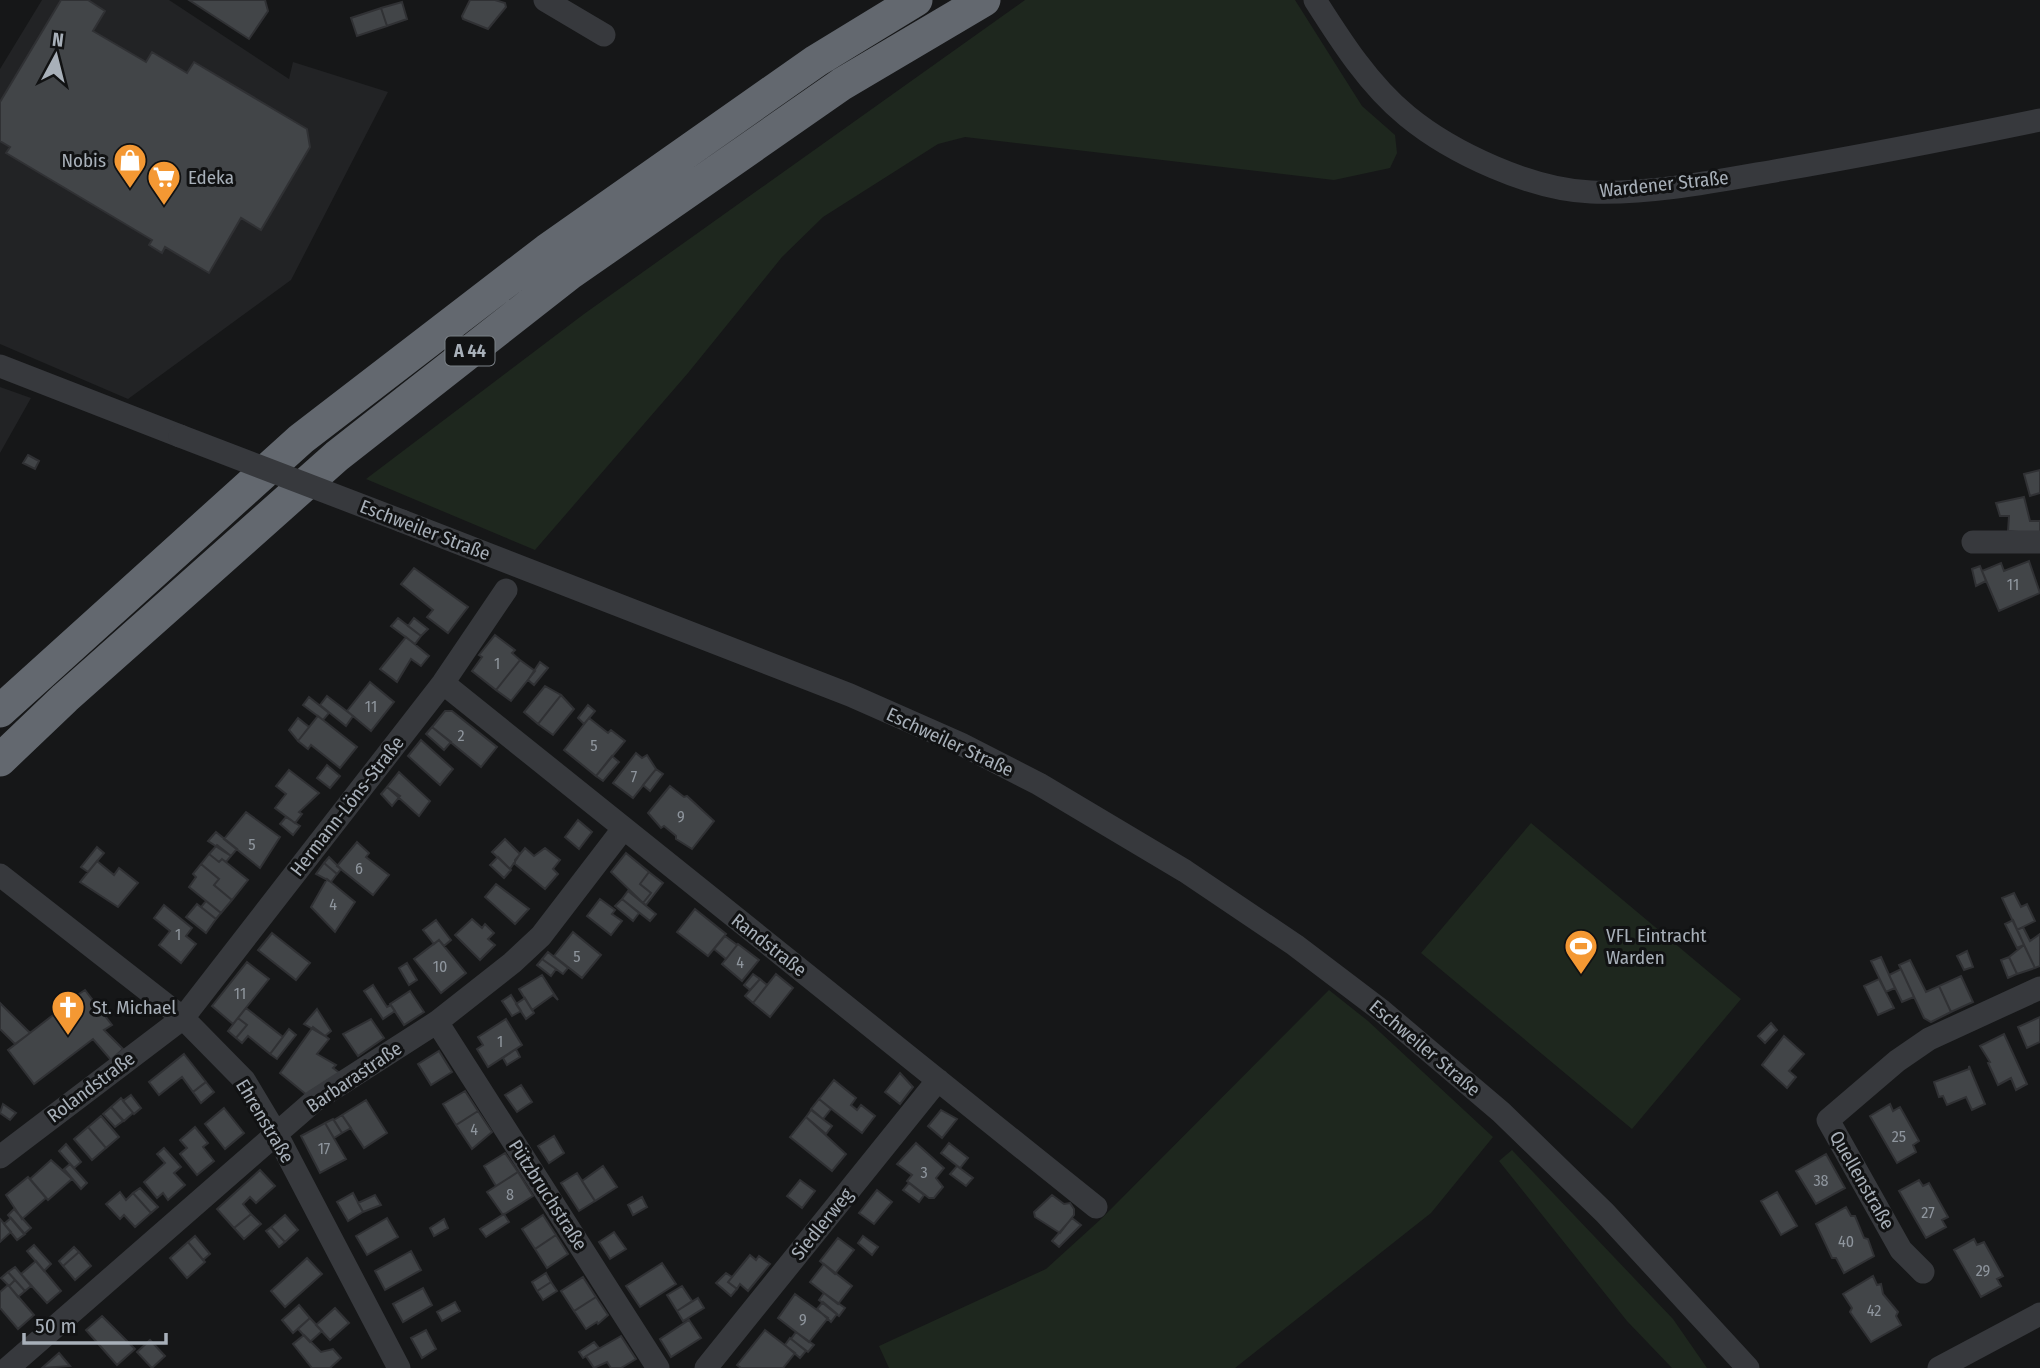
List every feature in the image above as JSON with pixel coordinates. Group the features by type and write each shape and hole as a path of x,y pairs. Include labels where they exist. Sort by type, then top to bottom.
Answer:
{"highway":[{"name":"A 44","path":"0,711 301,439 547,250 816,61 916,0"},
{"name":"A 44","path":"0,760 75,689 337,456 569,274 842,84 984,0"}],"street":[{"path":"545,0 604,35"},
{"name":"Wardener Straße","path":"1315,0 1347,48 1406,116 1437,137 1498,169 1561,188 1628,192 1672,188 1894,150 2040,120"},
{"name":"Eschweiler Straße","path":"0,366 849,695 961,744 1039,784 1185,871 1295,945 1371,1003 1501,1112 1605,1213 1748,1368"},
{"path":"1973,542 2040,542"},
{"name":"Hermann-Löns-Straße","path":"183,1018 443,683 506,590"},
{"name":"Randstraße","path":"443,683 1096,1207"},
{"name":"Barbarastraße","path":"8,1368 314,1101 437,1022 512,963 541,936 623,829"},
{"name":"Ehrenstraße","path":"4,878 183,1018 244,1080 277,1135 399,1368"},
{"name":"Quellenstraße","path":"1923,1272 1901,1250 1828,1120 1929,1039 2040,988"},
{"name":"Rolandstraße","path":"0,1157 183,1018"},
{"name":"Pützbruchstraße","path":"437,1022 658,1368"},
{"name":"Siedlerweg","path":"706,1368 938,1080"},
{"path":"1939,1368 2040,1314"}],"shaded area":[{"path":"42,0 169,0 289,79 293,62 388,92 291,280 128,399 0,344 0,69"},
{"path":"1025,0 1295,0 1362,106 1395,135 1397,153 1390,168 1334,180 965,137 938,144 823,217 782,257 688,373 535,550 366,479 584,314"},
{"path":"0,387 31,398 0,453"},
{"name":"VFL Eintracht Warden","path":"1531,823 1741,999 1632,1129 1421,953"},
{"path":"1329,990 1368,1021 1493,1137 1431,1213 1235,1368 889,1368 879,1346 1046,1269 1101,1219"},
{"path":"1512,1150 1673,1319 1707,1368 1672,1368 1627,1321 1499,1161"}],"building":[{"path":"61,0 88,0 105,11 93,31 146,62 152,52 187,73 194,62 307,129 310,147 261,230 241,218 209,273 165,247 162,253 149,245 152,240 6,153 10,147 0,141 0,102"},
{"path":"189,0 265,0 268,11 249,39"},
{"path":"470,0 495,0 505,3 506,7 488,29 463,19"},
{"path":"402,2 407,19 387,26 381,8"},
{"path":"381,8 387,26 357,36 351,18"},
{"path":"28,455 39,461 35,469 23,463"},
{"path":"2040,470 2040,493 2030,496 2024,474"},
{"path":"2024,497 2030,521 2040,521 2040,534 2008,531 2009,516 2000,516 1996,503"},
{"path":"2029,561 2040,593 1999,611 1982,571 2001,563 2004,571"},
{"path":"1980,566 1986,581 1976,586 1972,569"},
{"path":"414,568 468,607 448,633 427,617 433,610 401,584"},
{"path":"398,618 421,636 415,644 391,626"},
{"path":"414,618 428,629 421,636 408,626"},
{"path":"495,635 515,650 512,653 520,660 496,690 472,671 482,657 479,655"},
{"path":"406,637 429,656 421,666 411,659 397,682 380,669"},
{"path":"520,660 535,671 511,701 496,690"},
{"path":"540,662 548,668 534,685 528,680"},
{"path":"370,682 394,702 371,731 347,711"},
{"path":"545,686 561,695 538,724 524,712"},
{"path":"561,695 574,709 553,735 538,724"},
{"path":"327,696 353,716 346,726 320,705"},
{"path":"309,697 329,713 323,720 303,705"},
{"path":"588,705 595,711 584,724 578,718"},
{"path":"445,711 452,711 497,747 481,767 432,727"},
{"path":"318,716 357,747 340,768 311,745 308,749 298,741"},
{"path":"298,718 309,727 298,741 289,730"},
{"path":"589,718 608,733 611,730 625,741 596,776 564,750"},
{"path":"432,727 451,742 444,750 426,734"},
{"path":"421,740 453,769 440,785 408,756"},
{"path":"636,753 642,758 647,755 656,769 633,798 613,783"},
{"path":"612,756 619,762 603,781 596,776"},
{"path":"327,765 340,776 330,788 317,778"},
{"path":"656,769 663,774 650,791 643,785"},
{"path":"289,770 319,793 299,812 302,814 295,823 275,808 286,794 276,786"},
{"path":"399,772 430,801 419,816 387,787"},
{"path":"670,786 684,797 687,796 714,821 692,849 676,839 664,826 661,828 648,813"},
{"path":"387,787 400,796 392,806 381,794"},
{"path":"246,812 280,837 260,868 224,839"},
{"path":"286,817 300,826 293,835 280,824"},
{"path":"578,820 592,832 579,849 565,837"},
{"path":"216,832 237,849 231,856 208,841"},
{"path":"505,839 520,854 510,869 492,852"},
{"path":"357,842 369,853 366,857 389,875 373,895 337,866"},
{"path":"217,845 231,856 226,862 222,859 219,862 209,854"},
{"path":"97,847 104,853 88,872 81,867"},
{"path":"525,848 534,856 545,848 560,860 553,869 558,874 545,889 515,864 515,860"},
{"path":"626,853 649,872 640,884 651,893 643,903 611,872"},
{"path":"209,854 219,862 222,859 248,880 232,900 214,885 219,879 201,864"},
{"path":"329,857 341,869 337,874 324,863"},
{"path":"498,857 511,870 504,878 490,865"},
{"path":"97,861 114,875 119,868 138,883 118,907 80,882"},
{"path":"324,863 337,874 331,882 316,874"},
{"path":"201,864 219,879 214,885 232,900 221,913 189,887 196,877 193,874"},
{"path":"649,872 663,883 646,905 643,903 651,893 640,884"},
{"path":"327,879 355,902 335,932 311,907"},
{"path":"496,884 529,909 515,924 485,897"},
{"path":"628,891 656,914 650,921 622,899"},
{"path":"2014,893 2021,907 2027,904 2035,921 2017,930 2002,898"},
{"path":"600,899 615,910 612,914 622,921 611,935 587,916"},
{"path":"622,899 639,913 633,921 615,906"},
{"path":"206,901 221,913 216,919 201,907"},
{"path":"197,904 216,919 206,933 186,917"},
{"path":"164,905 192,928 186,936 196,944 181,963 159,945 170,931 154,918"},
{"path":"695,909 726,934 708,956 677,932"},
{"path":"472,919 482,928 485,924 494,933 488,939 495,945 480,960 455,935"},
{"path":"436,920 451,940 444,946 439,940 434,944 423,930"},
{"path":"2013,920 2024,945 2017,948 2005,924"},
{"path":"2023,927 2030,941 2040,934 2040,966 2035,968 2017,930"},
{"path":"573,932 601,955 582,978 554,956"},
{"path":"272,933 310,963 296,980 258,950"},
{"path":"725,936 737,945 726,959 714,949"},
{"path":"439,940 466,973 441,993 414,959"},
{"path":"738,944 759,960 742,981 722,964"},
{"path":"2024,945 2035,968 2017,974 2009,957"},
{"path":"1967,951 1973,967 1964,970 1957,956"},
{"path":"548,952 568,968 563,974 542,959"},
{"path":"1881,957 1895,988 1886,992 1871,961"},
{"path":"2009,957 2017,974 2008,978 2001,960"},
{"path":"542,959 556,969 551,976 537,965"},
{"path":"1910,960 1926,992 1939,986 1951,1012 1931,1022 1924,1018 1899,965"},
{"path":"247,962 269,979 233,1024 212,1006"},
{"path":"407,963 417,980 409,985 399,968"},
{"path":"1901,969 1914,997 1902,1002 1889,975"},
{"path":"753,974 760,979 750,990 744,985"},
{"path":"776,974 793,988 770,1017 753,1003"},
{"path":"542,975 558,1000 553,995 532,1010 519,989"},
{"path":"1961,976 1973,1002 1951,1012 1939,986"},
{"path":"760,979 767,985 753,1003 745,996"},
{"path":"1879,979 1894,1008 1878,1015 1864,986"},
{"path":"373,985 387,1007 391,1005 395,1011 383,1019 364,991"},
{"name":"St. Michael","path":"85,990 112,1025 104,1030 123,1049 111,1060 93,1039 34,1084 8,1050"},
{"path":"410,991 424,1012 404,1025 390,1004"},
{"path":"511,995 521,1011 512,1016 502,1001"},
{"path":"525,998 534,1013 526,1019 516,1004"},
{"path":"0,1003 30,1033 15,1044 0,1029"},
{"path":"246,1008 283,1037 270,1054 248,1036 242,1043 236,1038 247,1025 238,1018"},
{"path":"317,1009 331,1031 325,1036 304,1024"},
{"path":"2040,1017 2040,1042 2027,1048 2018,1027"},
{"path":"238,1018 247,1025 236,1038 228,1031"},
{"path":"371,1019 384,1038 358,1056 343,1034"},
{"path":"506,1019 522,1045 488,1067 477,1049 483,1045 478,1037"},
{"path":"1771,1023 1777,1030 1765,1043 1758,1036"},
{"path":"313,1027 329,1039 317,1054 336,1065 333,1068 341,1074 308,1096 280,1073"},
{"path":"289,1029 296,1035 277,1059 270,1054"},
{"path":"2004,1034 2027,1084 2016,1090 2011,1078 1998,1085 1988,1063 1990,1062 1980,1046"},
{"path":"1784,1036 1804,1054 1789,1071 1796,1077 1787,1088 1762,1065"},
{"path":"516,1049 520,1057 507,1065 503,1058"},
{"path":"439,1051 452,1072 431,1085 418,1064"},
{"path":"184,1054 206,1082 193,1092 182,1077 159,1095 149,1082"},
{"path":"1969,1066 1985,1104 1972,1110 1966,1097 1947,1105 1943,1096 1939,1097 1934,1082 1969,1069"},
{"path":"900,1073 913,1087 900,1104 885,1092"},
{"path":"834,1080 856,1098 851,1105 857,1110 861,1105 875,1116 862,1133 819,1099"},
{"path":"206,1082 214,1092 201,1103 193,1092"},
{"path":"521,1085 532,1102 517,1112 505,1095"},
{"path":"465,1091 478,1111 456,1125 443,1104"},
{"path":"131,1095 141,1108 134,1114 123,1101"},
{"path":"121,1098 133,1113 124,1121 111,1107"},
{"path":"819,1099 831,1109 823,1119 811,1109"},
{"path":"366,1100 387,1133 364,1148 342,1115"},
{"path":"3,1104 16,1113 10,1120 0,1113"},
{"path":"1890,1104 1893,1111 1900,1107 1919,1141 1913,1145 1916,1152 1897,1163 1870,1116"},
{"path":"111,1107 123,1121 115,1127 103,1114"},
{"path":"224,1108 244,1133 225,1149 205,1124"},
{"path":"811,1110 832,1126 826,1134 806,1117"},
{"path":"941,1110 957,1119 942,1138 928,1126"},
{"path":"478,1111 492,1132 472,1149 456,1125"},
{"path":"342,1115 351,1128 342,1133 334,1120"},
{"path":"101,1116 119,1137 106,1148 88,1127"},
{"path":"806,1117 846,1154 832,1171 790,1137"},
{"path":"333,1119 342,1133 334,1138 325,1123"},
{"path":"325,1123 346,1159 320,1173 301,1136"},
{"path":"88,1127 106,1148 92,1160 74,1139"},
{"path":"195,1127 208,1143 203,1147 214,1161 197,1175 180,1154 187,1148 180,1140"},
{"path":"554,1136 564,1153 549,1163 538,1146"},
{"path":"916,1143 944,1168 936,1178 943,1187 934,1198 929,1198 907,1181 912,1175 897,1164"},
{"path":"949,1143 968,1158 960,1168 941,1153"},
{"path":"66,1144 81,1162 74,1168 59,1151"},
{"path":"164,1148 181,1167 174,1173 185,1185 168,1200 163,1193 157,1198 144,1182 165,1163 157,1154"},
{"path":"505,1153 518,1172 496,1186 484,1166"},
{"path":"1826,1154 1845,1188 1816,1204 1796,1171"},
{"path":"51,1160 72,1179 48,1200 30,1179"},
{"path":"70,1164 87,1183 81,1189 64,1169"},
{"path":"603,1166 617,1187 595,1201 582,1181"},
{"path":"957,1166 973,1178 966,1186 950,1174"},
{"path":"260,1170 275,1186 256,1203 250,1197 243,1204 251,1214 234,1228 217,1209"},
{"path":"518,1172 533,1196 503,1215 487,1192"},
{"path":"577,1173 595,1201 579,1211 561,1183"},
{"path":"28,1177 46,1198 22,1219 6,1195"},
{"path":"800,1180 815,1191 802,1208 787,1196"},
{"path":"1919,1180 1923,1186 1929,1183 1948,1217 1942,1220 1946,1227 1926,1238 1899,1191"},
{"path":"909,1183 924,1195 919,1202 903,1190"},
{"path":"140,1188 158,1207 151,1213 133,1193"},
{"path":"877,1190 892,1202 874,1224 859,1213"},
{"path":"120,1192 126,1200 133,1193 151,1213 135,1227 124,1215 120,1219 106,1204"},
{"path":"1777,1192 1797,1226 1781,1235 1761,1201"},
{"path":"353,1193 363,1212 348,1221 337,1202"},
{"path":"375,1195 381,1205 363,1212 358,1203"},
{"path":"1052,1195 1064,1204 1070,1203 1074,1209 1074,1215 1060,1233 1035,1217 1034,1212"},
{"path":"642,1197 647,1207 633,1215 628,1205"},
{"path":"1846,1207 1851,1216 1855,1216 1874,1256 1844,1273 1836,1258 1832,1258 1816,1224"},
{"path":"14,1209 31,1228 24,1234 8,1215"},
{"path":"251,1214 261,1224 244,1239 234,1228"},
{"path":"504,1214 509,1222 486,1237 480,1229"},
{"path":"285,1215 298,1230 285,1242 271,1227"},
{"path":"543,1215 556,1235 535,1249 522,1229"},
{"path":"11,1218 25,1234 17,1240 4,1224"},
{"path":"387,1218 398,1237 367,1255 356,1236"},
{"path":"1072,1218 1081,1225 1059,1247 1052,1241"},
{"path":"0,1219 11,1232 0,1242"},
{"path":"444,1219 448,1228 434,1236 430,1228"},
{"path":"271,1227 285,1242 279,1247 266,1231"},
{"path":"614,1232 626,1249 610,1259 599,1242"},
{"path":"556,1235 568,1254 547,1268 535,1249"},
{"path":"195,1236 210,1254 203,1260 188,1242"},
{"path":"863,1236 878,1247 872,1255 858,1243"},
{"path":"838,1238 854,1250 835,1274 820,1261"},
{"path":"1974,1239 1977,1245 1984,1242 2003,1276 1997,1279 2001,1286 1981,1297 1954,1250"},
{"path":"188,1242 205,1262 187,1278 170,1258"},
{"path":"34,1245 51,1264 44,1271 27,1251"},
{"path":"74,1247 79,1252 63,1266 59,1261"},
{"path":"411,1251 421,1270 385,1290 375,1271"},
{"path":"79,1252 91,1266 75,1280 63,1266"},
{"path":"750,1255 756,1260 759,1256 770,1264 748,1291 740,1284 737,1289 728,1282"},
{"path":"307,1258 322,1274 285,1307 271,1291"},
{"path":"36,1261 61,1291 47,1303 21,1274"},
{"path":"662,1263 676,1284 640,1307 626,1286"},
{"path":"824,1264 852,1286 838,1304 810,1282"},
{"path":"15,1267 31,1286 25,1291 8,1272"},
{"path":"8,1272 15,1280 9,1286 34,1315 18,1329 0,1308 0,1292 8,1285 1,1278"},
{"path":"546,1273 551,1282 537,1291 532,1282"},
{"path":"726,1273 732,1277 728,1282 737,1289 731,1296 716,1283"},
{"path":"1873,1276 1898,1312 1896,1316 1901,1325 1871,1342 1850,1312 1852,1308 1843,1294"},
{"path":"583,1277 596,1297 574,1311 561,1291"},
{"path":"15,1280 25,1291 18,1297 9,1286"},
{"path":"551,1282 557,1291 543,1300 537,1291"},
{"path":"682,1286 692,1301 677,1311 667,1295"},
{"path":"423,1288 432,1305 403,1322 393,1304"},
{"path":"824,1293 845,1308 839,1316 819,1300"},
{"path":"795,1294 828,1318 809,1342 778,1318"},
{"path":"596,1297 608,1315 598,1324 597,1322 586,1329 574,1311"},
{"path":"698,1298 704,1308 683,1321 677,1311"},
{"path":"455,1302 460,1311 442,1321 437,1312"},
{"path":"823,1302 837,1314 831,1322 817,1309"},
{"path":"299,1305 310,1318 293,1333 282,1320"},
{"path":"335,1308 349,1323 330,1340 316,1325"},
{"path":"102,1316 135,1349 117,1365 86,1330"},
{"path":"310,1318 322,1331 310,1342 298,1329"},
{"path":"689,1320 701,1338 671,1357 660,1339"},
{"path":"426,1330 436,1349 422,1358 411,1338"},
{"path":"765,1330 795,1353 783,1368 741,1368 737,1365"},
{"path":"796,1332 814,1345 808,1352 791,1339"},
{"path":"304,1335 321,1352 333,1349 341,1358 330,1368 312,1368 293,1344"},
{"path":"621,1336 636,1359 621,1368 611,1368 607,1362 594,1368 586,1356"},
{"path":"790,1338 806,1351 800,1358 785,1345"},
{"path":"150,1340 165,1356 152,1368 137,1352"},
{"path":"594,1342 599,1348 583,1358 579,1352"},
{"path":"59,1353 70,1366 42,1368"}],"place":[{"name":"Nobis","path":"130,190"},
{"name":"Edeka","path":"164,207"},
{"name":"VFL Eintracht Warden","path":"1581,976"},
{"name":"St. Michael","path":"68,1037"}]}
